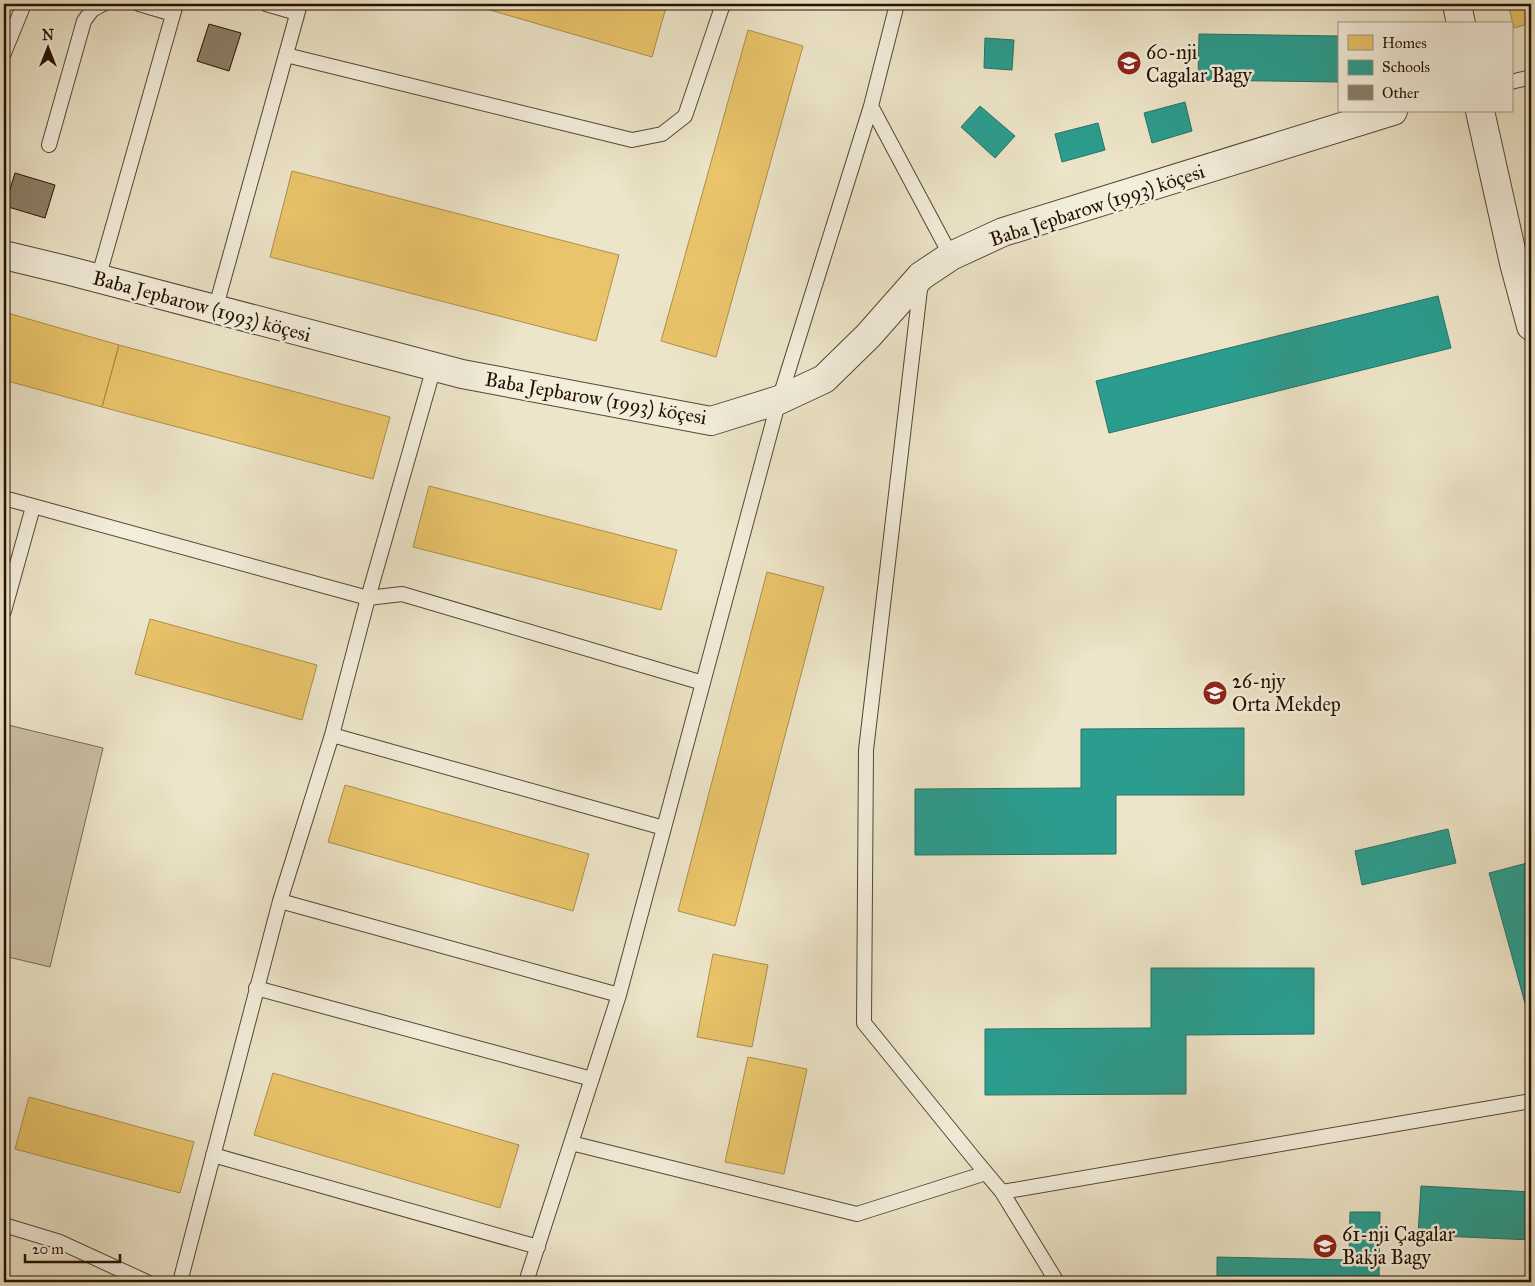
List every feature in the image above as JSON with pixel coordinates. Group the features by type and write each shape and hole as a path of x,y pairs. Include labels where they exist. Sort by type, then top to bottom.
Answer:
{"street":[{"path":"1457,4 1461,22"},
{"name":"Baba Jepbarow (1993) köçesi","path":"4,255 462,374 711,422 779,400 824,379 868,336 921,276 952,256 1003,232 1390,112"},
{"path":"1480,112 1522,261 1531,326"}],"lane":[{"path":"4,54 24,4"},
{"path":"49,145 84,21 92,10 102,4"},
{"path":"98,279 175,9 139,4"},
{"path":"215,310 299,8 266,4"},
{"path":"286,55 632,140 662,134 685,116 723,4"},
{"path":"526,1282 619,995 779,400 871,106 897,4"},
{"path":"1512,82 1531,77"},
{"path":"871,106 952,256"},
{"path":"921,276 866,750 864,1023 1002,1192 1057,1282"},
{"path":"180,1282 280,901 332,735 368,598 434,367"},
{"path":"4,498 368,598 402,594 703,683"},
{"path":"4,611 33,507"},
{"path":"332,735 664,828"},
{"path":"280,901 619,995"},
{"path":"256,988 592,1079"},
{"path":"1002,1192 1531,1101"},
{"path":"571,1143 857,1214 986,1173"},
{"path":"213,1155 538,1247"},
{"path":"4,1225 60,1242 147,1282"}],"shaded area":[{"path":"4,724 103,748 50,967 4,956"}],"building: Homes":[{"path":"469,4 667,4 652,57"},
{"path":"1508,4 1531,4 1531,23 1514,28"},
{"path":"748,30 803,46 716,357 661,341"},
{"path":"292,171 619,255 596,341 270,257"},
{"path":"4,312 119,345 102,407 4,380"},
{"path":"119,345 390,417 373,479 102,407"},
{"path":"429,486 677,550 661,610 413,547"},
{"path":"767,572 824,587 735,926 678,911"},
{"path":"150,619 317,665 302,720 135,674"},
{"path":"345,785 589,854 573,911 328,842"},
{"path":"713,954 768,965 752,1047 697,1037"},
{"path":"748,1057 807,1069 784,1174 725,1162"},
{"path":"273,1073 519,1145 500,1208 254,1135"},
{"path":"29,1097 194,1142 180,1193 15,1149"}],"building: Schools":[{"path":"1199,34 1338,36 1338,82 1198,80"},
{"path":"985,38 1014,40 1012,70 984,68"},
{"path":"1185,102 1192,131 1152,143 1144,113"},
{"path":"980,106 1015,136 995,158 961,127"},
{"path":"1098,123 1105,150 1062,162 1055,134"},
{"path":"1438,296 1451,348 1109,433 1096,381"},
{"path":"1244,728 1244,795 1116,795 1116,854 915,855 915,789 1081,788 1081,729"},
{"path":"1448,829 1456,863 1362,885 1355,851"},
{"path":"1531,862 1531,1025 1489,873"},
{"path":"1151,968 1314,968 1314,1034 1186,1035 1186,1094 985,1095 985,1029 1151,1028"},
{"path":"1421,1186 1531,1192 1531,1240 1418,1235"},
{"path":"1350,1212 1380,1212 1379,1282 1217,1282 1217,1257 1349,1260"}],"building: Other":[{"path":"209,24 241,33 229,71 197,61"},
{"path":"15,173 55,185 45,218 5,206"}],"place":[{"name":"60-nji Cagalar Bagy","path":"1129,63"},
{"name":"26-njy Orta Mekdep","path":"1215,693"},
{"name":"61-nji Çagalar Bakja Bagy","path":"1325,1246"}]}
